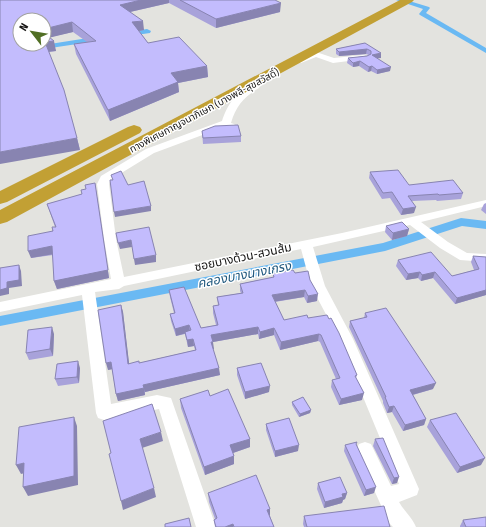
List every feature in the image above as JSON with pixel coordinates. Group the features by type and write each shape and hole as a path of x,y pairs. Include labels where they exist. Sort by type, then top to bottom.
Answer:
{"highway":[{"name":"ทางพิเศษกาญจนาภิเษก (บางพลี-สุขสวัสดิ์)","path":"0,198 389,0"},
{"name":"ทางพิเศษกาญจนาภิเษก (บางพลี-สุขสวัสดิ์)","path":"0,218 408,0"}],"street":[{"path":"119,284 110,239 103,184 105,178 150,151 229,125 232,106 240,96 313,55 320,55 333,61 366,57"},
{"name":"ซอยบางด้วน-สวนส้ม","path":"0,307 89,301 119,284 309,255 412,222 486,203"},
{"path":"412,222 444,245 465,257 486,258"},
{"path":"309,255 318,286 346,339 410,489 386,497"},
{"path":"89,301 104,413 157,402 165,403 206,527"},
{"path":"365,450 396,516 406,527"}],"building":[{"path":"0,0 141,0 120,5 143,21 132,22 148,43 179,37 207,66 171,73 178,82 108,110 74,44 96,41 72,22 52,27 52,12 12,12 12,52 49,52 64,90 77,138 0,152"},
{"path":"180,0 275,0 281,3 216,19"},
{"path":"365,43 381,53 372,55 391,67 377,70 360,61 353,63 348,58 367,56 371,54 371,51 367,49 339,52 336,49"},
{"path":"238,125 241,136 203,138 202,131 215,126"},
{"path":"398,170 409,185 453,180 463,193 408,196 416,207 403,209 392,192 383,193 370,172"},
{"path":"121,171 128,185 144,181 151,206 114,212 110,180 113,180 111,175"},
{"path":"95,183 108,270 54,281 52,246 28,251 28,236 53,231 52,227 56,227 47,204 82,194 81,190 86,189 85,185"},
{"path":"402,222 409,229 393,233 386,226"},
{"path":"149,227 156,255 134,259 131,240 118,243 116,233"},
{"path":"431,252 452,276 479,269 473,256 486,257 486,290 457,298 435,272 422,275 420,272 408,274 398,260"},
{"path":"19,265 19,280 7,282 7,288 0,290 0,268"},
{"path":"293,270 295,273 308,271 310,280 318,294 308,296 305,290 272,295 284,320 307,315 308,318 327,315 329,319 331,318 357,375 355,376 364,393 341,399 332,380 340,378 321,335 319,334 281,342 274,328 260,332 258,327 211,335 213,342 211,342 219,368 143,385 144,388 116,394 111,362 106,363 98,310 121,305 128,364 139,361 139,363 196,350 193,339 187,340 185,332 191,330 189,325 175,329 170,314 175,313 169,290 184,287 201,328 218,325 213,306 219,305 217,297 243,293 240,284 274,277 273,274"},
{"path":"386,308 436,383 410,390 426,419 405,425 394,406 389,407 386,397 350,321 367,317 365,313"},
{"path":"52,327 50,349 26,353 28,330"},
{"path":"78,361 77,377 55,379 57,364"},
{"path":"261,363 270,386 245,392 237,368"},
{"path":"228,389 250,439 230,445 234,456 204,467 180,399 208,390 210,396"},
{"path":"303,397 311,410 300,414 292,402"},
{"path":"152,404 161,432 140,439 154,488 121,501 109,454 111,453 103,421"},
{"path":"456,413 485,458 460,467 430,420"},
{"path":"74,417 74,476 23,487 24,463 16,465 19,427"},
{"path":"289,418 299,445 275,451 266,424"},
{"path":"383,438 399,477 394,478 375,439"},
{"path":"357,442 356,444 376,487 366,490 345,445"},
{"path":"256,475 270,509 267,510 274,527 234,527 233,524 225,527 216,527 214,520 217,518 208,493"},
{"path":"340,477 347,493 342,494 343,497 325,502 318,483"},
{"path":"384,506 390,527 307,527 304,516"},
{"path":"486,517 486,527 466,527 463,520"},
{"path":"189,518 191,527 165,527 165,524"}],"waterway":[{"path":"399,0 427,8 422,14 486,51"},
{"path":"122,35 147,31"},
{"path":"52,46 101,38"},
{"name":"คลองบางนางเกรง","path":"0,321 385,247 461,222 486,225"}]}
